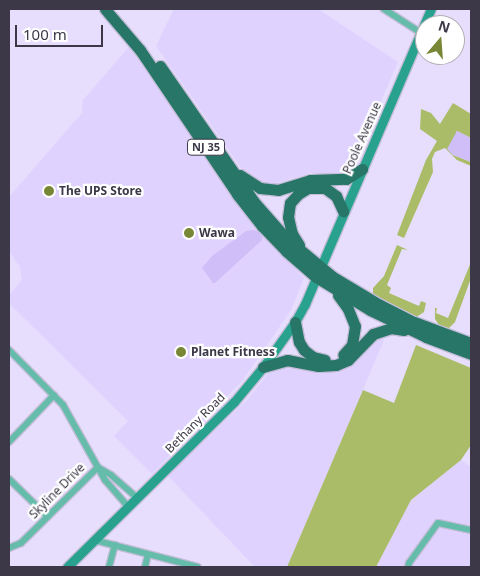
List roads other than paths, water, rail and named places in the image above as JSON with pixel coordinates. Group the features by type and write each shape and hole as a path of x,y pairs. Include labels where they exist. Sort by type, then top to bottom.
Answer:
{"highway":[{"name":"NJ 35","path":"104,9 140,50 258,222 318,272 334,289 415,332 471,354"},
{"name":"NJ 35","path":"115,9 142,40 266,217 305,254 318,272 380,306 414,322 471,343"},
{"path":"230,164 249,182 269,190 284,189 310,180 346,179 362,169"},
{"path":"305,254 295,240 289,222 289,209 294,198 308,188 325,188 333,193 343,211"},
{"path":"295,322 301,347 313,357 329,360 348,350 354,338 355,323 334,289"},
{"path":"263,367 287,360 324,367 336,365 348,360 369,337 380,330 391,328 415,332"}],"street":[{"path":"384,9 415,29"},
{"name":"Poole Avenue","path":"318,272 415,47"},
{"name":"Bethany Road","path":"67,567 234,402 263,367 295,322 318,272"},
{"path":"9,350 67,410 105,480 128,506"},
{"path":"9,442 54,395"},
{"path":"98,467 111,475 136,497"},
{"name":"Skyline Drive","path":"9,548 21,543 98,467"},
{"path":"9,479 48,517"},
{"path":"408,567 409,562 438,523 471,530"},
{"path":"94,540 181,565 198,567"},
{"path":"109,567 115,545"},
{"path":"145,567 148,554"}],"place":[{"name":"The UPS Store","path":"49,191"},
{"name":"Wawa","path":"189,233"},
{"name":"Planet Fitness","path":"181,352"}]}
